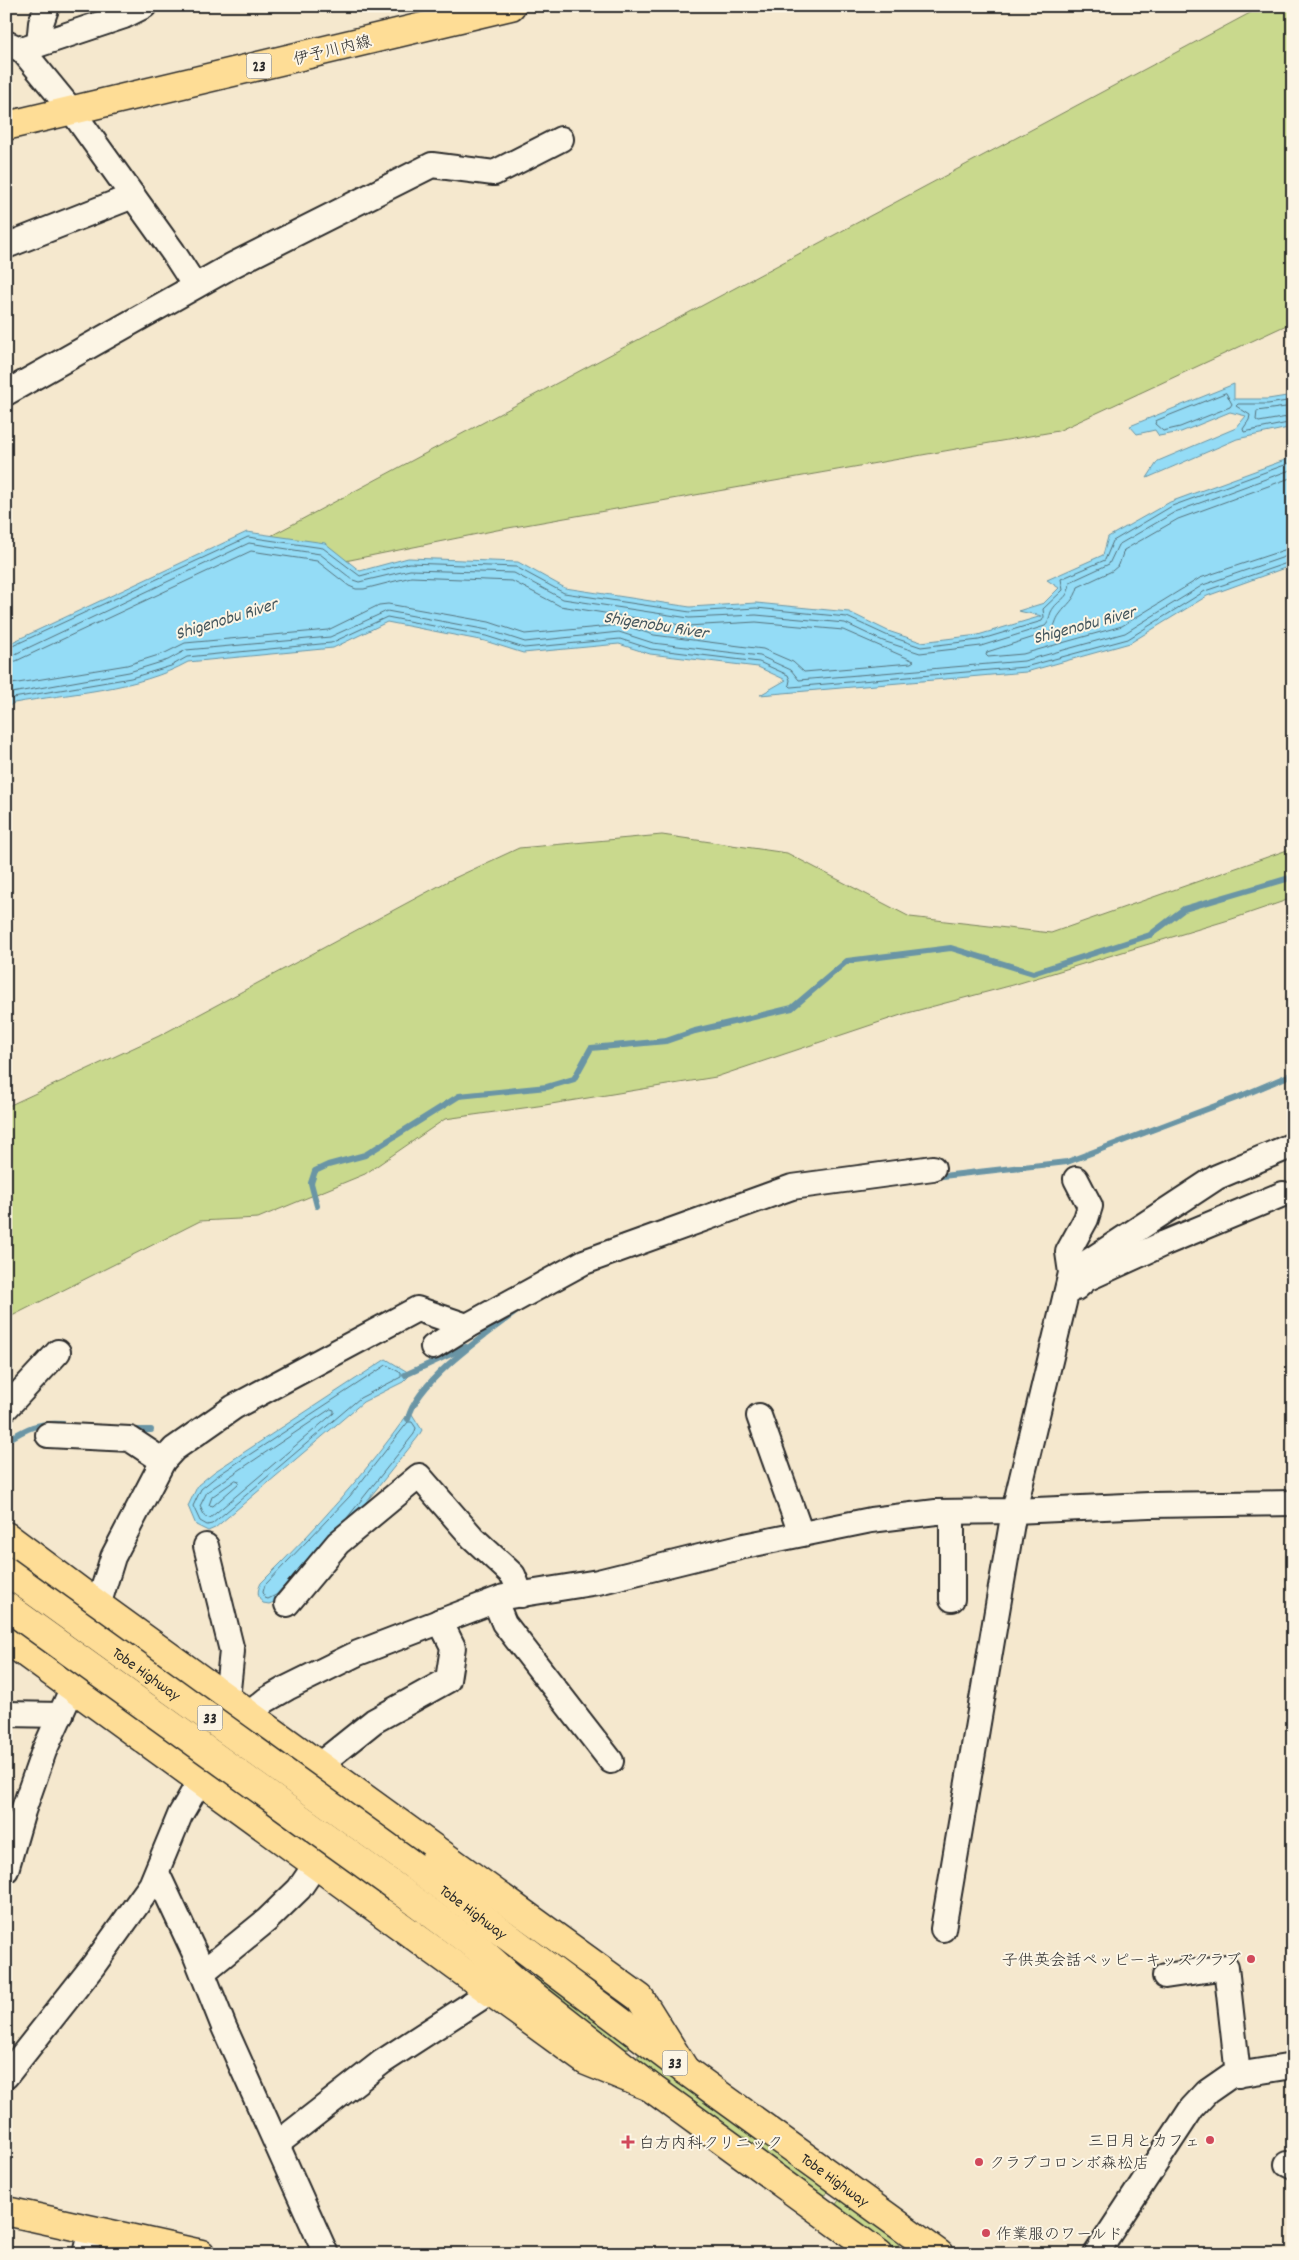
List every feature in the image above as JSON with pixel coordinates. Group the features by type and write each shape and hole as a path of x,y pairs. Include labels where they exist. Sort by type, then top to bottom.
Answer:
{"main road":[{"name":"伊予川内線","path":"6,126 504,7"},
{"path":"6,1536 98,1605 640,1998 685,2070"},
{"name":"Tobe Highway","path":"6,1571 414,1866 685,2070 939,2254"},
{"name":"Tobe Highway","path":"6,1606 479,1948 516,1982 650,2087 879,2254"},
{"path":"6,1639 202,1779 586,2061 650,2087"},
{"path":"6,2211 88,2241 187,2252"}],"street":[{"path":"23,46 40,23 48,6"},
{"path":"23,46 124,16 144,6"},
{"path":"23,46 72,111 173,252 195,286"},
{"path":"6,393 233,265 432,165 494,173 561,139"},
{"path":"6,246 132,196"},
{"path":"1070,1273 1217,1177 1293,1145"},
{"path":"433,1347 467,1326 584,1262 792,1187 933,1168"},
{"path":"943,1929 1014,1512 1070,1273 1068,1252 1086,1219 1090,1206 1076,1180"},
{"path":"1064,1300 1086,1279 1165,1243 1283,1194"},
{"path":"6,1870 41,1760 73,1687 113,1557 163,1461 174,1449 234,1407 417,1309 467,1326"},
{"path":"6,1408 58,1352"},
{"path":"759,1416 801,1534"},
{"path":"48,1435 130,1439 163,1461"},
{"path":"287,1604 338,1543 420,1476 473,1538 512,1575 521,1595"},
{"path":"6,2076 93,1966 157,1873 163,1851 180,1815 202,1779 249,1714 266,1700 287,1688 358,1653 495,1601 598,1582 744,1546 871,1520 952,1512 1014,1512 1149,1505 1293,1502"},
{"path":"952,1512 952,1599"},
{"path":"206,1546 232,1651 227,1699"},
{"path":"495,1601 504,1623 611,1761"},
{"path":"319,1765 374,1721 448,1680 453,1647 440,1621"},
{"path":"6,1714 60,1715"},
{"path":"203,1972 268,1920 299,1889 316,1864"},
{"path":"157,1873 203,1972 224,2027 326,2254"},
{"path":"1165,1976 1226,1967 1238,2075"},
{"path":"277,2144 382,2062 479,1999 486,1989"},
{"path":"1096,2254 1192,2108 1207,2092 1230,2076 1293,2066"}],"green space":[{"path":"1263,6 1293,6 1293,322 1058,431 497,530 149,601"},
{"path":"662,835 787,853 910,917 1051,933 1293,848 1293,898 1232,919 1013,985 904,1014 716,1077 445,1119 365,1174 258,1218 200,1221 6,1319 6,1107 159,1036 448,881 519,848"},
{"path":"556,1954 636,2010 634,2018 608,1994"},
{"path":"538,1976 627,2044 629,2048 624,2050 535,1979"},
{"path":"638,2055 643,2055 827,2190 826,2195 820,2195 637,2062"},
{"path":"843,2199 888,2234 908,2254 899,2254 837,2209 835,2206 839,2200"}],"water":[{"path":"1234,384 1234,399 1268,399 1293,395 1293,427 1237,439 1147,478 1158,461 1236,428 1246,416 1230,412 1181,432 1159,436 1155,430 1137,434 1130,426"},
{"name":"Shigenobu River","path":"1293,457 1293,565 1207,596 1130,643 1026,672 760,695 786,680 758,667 650,654 619,644 523,653 485,641 387,622 333,648 188,662 148,679 126,685 14,703 6,708 6,645 247,532 325,543 360,571 408,558 518,562 565,588 690,607 756,603 849,612 888,631 921,642 978,635 1042,616 1018,611 1044,603 1059,588 1047,580 1103,555 1108,537 1170,502"},
{"path":"386,1359 411,1374 403,1382 363,1402 215,1528 208,1531 196,1525 188,1506 198,1485 214,1472"},
{"path":"410,1411 422,1430 418,1437 351,1521 279,1600 269,1604 263,1603 258,1593 261,1583 339,1500 376,1457"}],"waterway":[{"path":"317,1206 311,1183 315,1171 328,1165 365,1155 459,1096 547,1087 574,1079 591,1048 666,1041 695,1031 792,1008 847,961 951,948 1033,973 1150,935 1184,909 1293,877"},
{"path":"934,1177 1067,1162 1239,1097 1293,1074"},
{"path":"408,1419 414,1404 424,1389 438,1374 471,1345 517,1311"},
{"path":"405,1375 466,1347"},
{"path":"6,1441 33,1427 46,1424 63,1424"},
{"path":"130,1430 151,1430"}],"place":[{"name":"子供英会話ペッピーキッズクラブ","path":"1251,1959"},
{"name":"三日月とカフェ","path":"1210,2140"},
{"name":"白方内科クリニック","path":"628,2142"},
{"name":"クラブコロンボ森松店","path":"979,2162"},
{"name":"作業服のワールド","path":"986,2233"}]}
